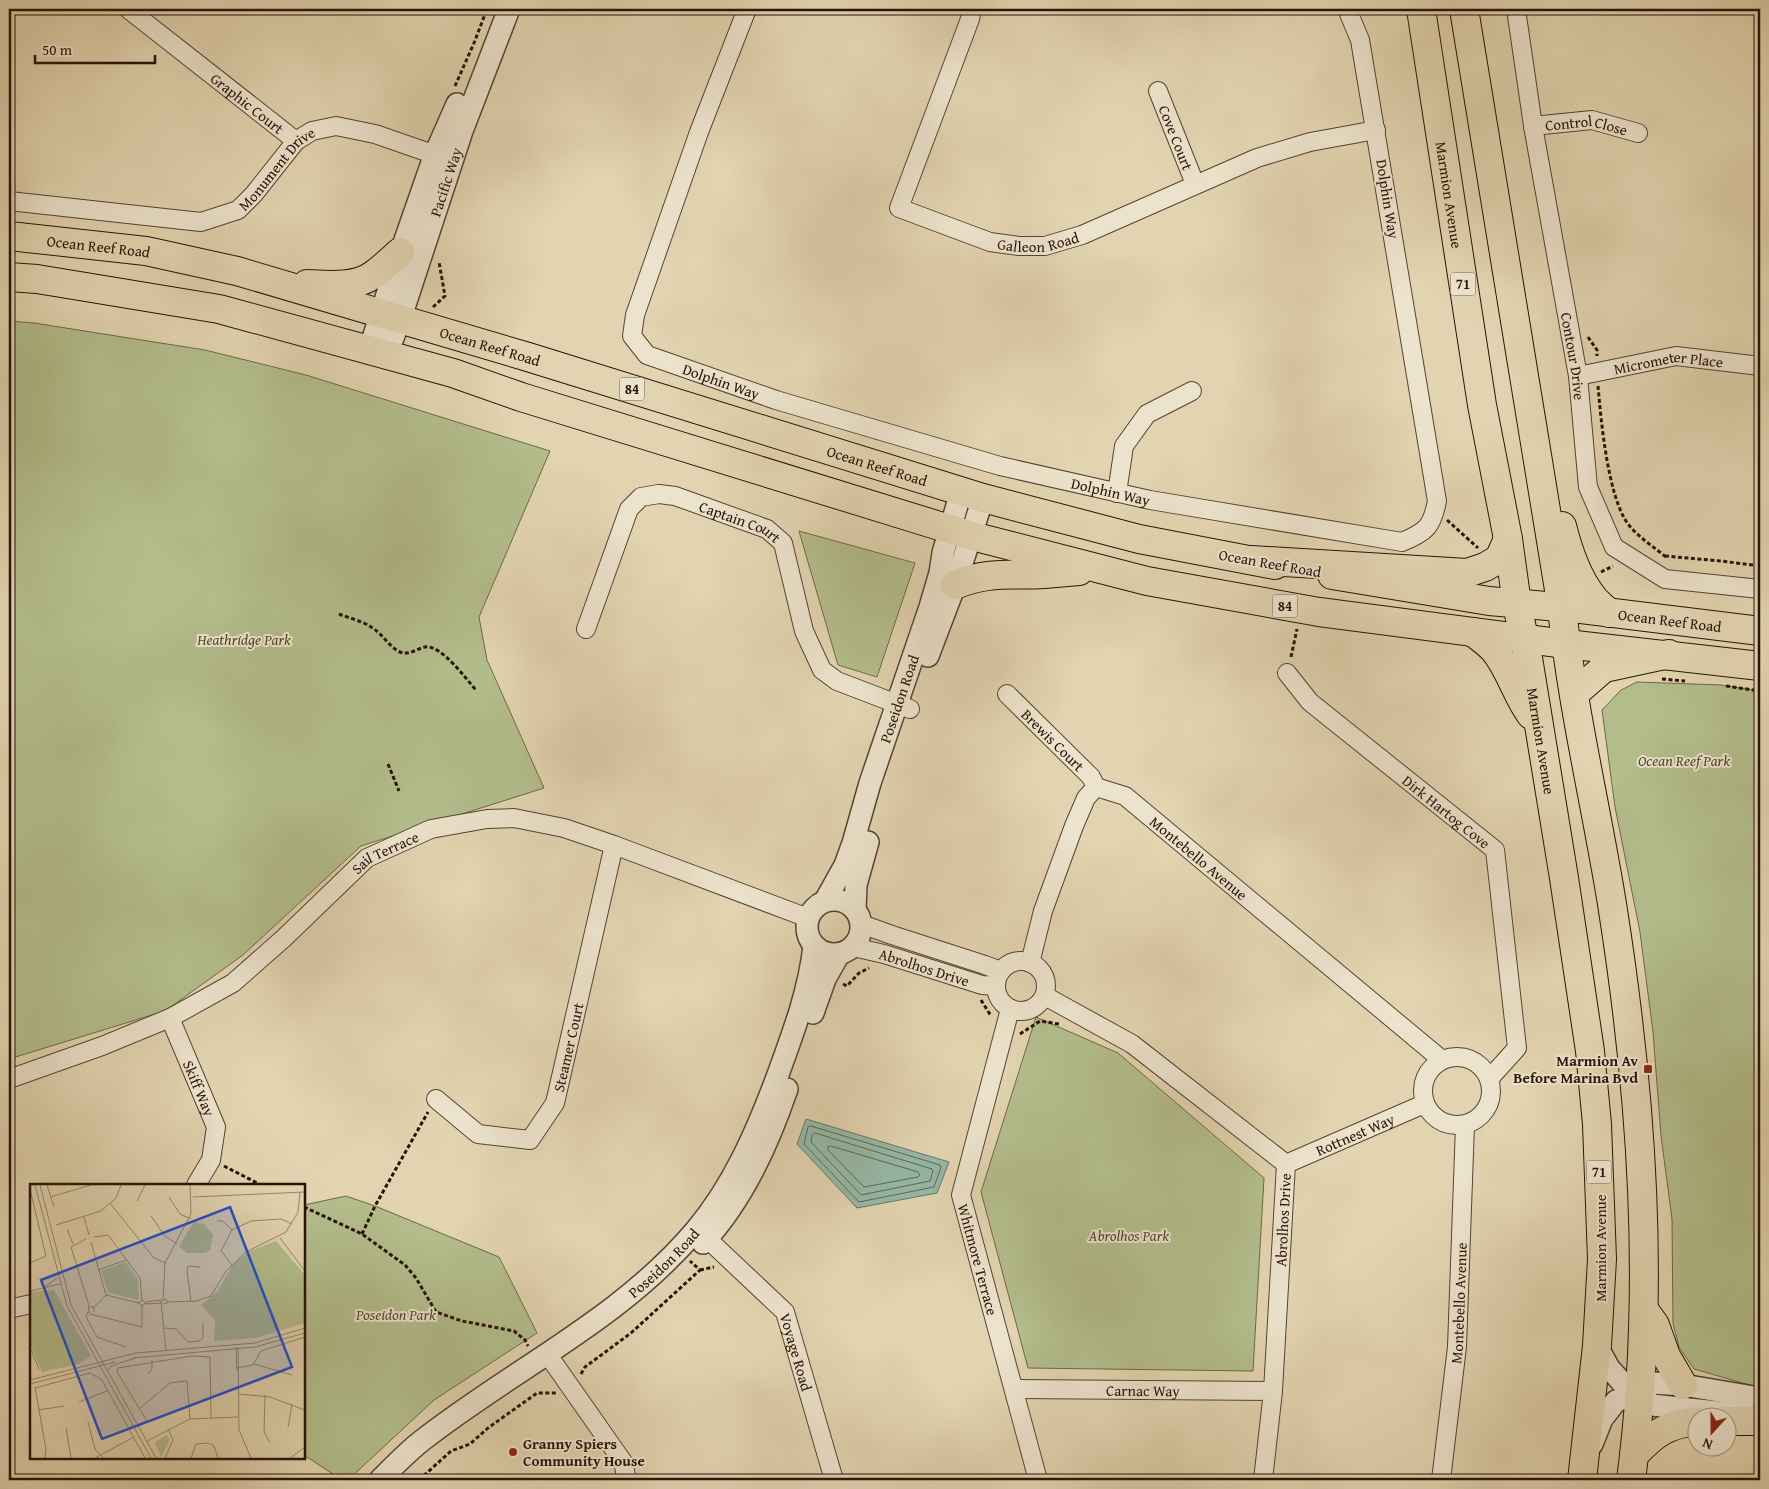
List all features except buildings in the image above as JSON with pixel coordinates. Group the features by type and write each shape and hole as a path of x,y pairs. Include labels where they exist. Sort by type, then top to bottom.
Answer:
{"main road":[{"name":"Marmion Avenue","path":"1421,9 1482,404 1508,540 1517,604 1564,878 1591,1066 1597,1134 1602,1259 1597,1346 1583,1474"},
{"path":"1464,9 1562,608 1574,694 1612,904 1631,1040 1644,1200 1644,1310 1633,1468"},
{"name":"Ocean Reef Road","path":"9,236 146,251 237,271 528,357 972,495 1139,539 1479,599 1760,630"},
{"path":"273,282 332,285 364,279 372,276 400,252"},
{"name":"84","path":"9,277 219,309 453,373 521,397 961,533 1147,581 1310,610 1524,638"},
{"path":"1520,349 1543,394 1557,502 1571,556 1592,597 1609,613"},
{"path":"1251,560 1467,573 1485,567 1499,559 1508,540"},
{"path":"955,586 970,579 994,574 1043,574 1098,569"},
{"path":"1473,632 1493,650 1507,672 1522,703 1538,724"},
{"path":"1524,638 1760,666"},
{"path":"1574,694 1604,668 1669,654"},
{"path":"1644,1310 1654,1325 1666,1356 1683,1385"},
{"path":"1736,1421 1755,1421 1760,1416"},
{"path":"1633,1468 1653,1436 1669,1428 1686,1424"}],"street":[{"name":"Graphic Court","path":"128,9 296,141"},
{"name":"Pacific Way","path":"378,353 444,158 450,124 495,9"},
{"name":"Pacific Way","path":"390,317 400,252 476,92 509,9"},
{"name":"Dolphin Way","path":"747,9 699,132 635,315 632,336 647,355 776,400 1000,466 1117,494 1402,542 1419,535 1434,520 1437,501 1360,40 1347,9"},
{"name":"Galleon Road","path":"972,9 970,19 899,208 990,242 1019,246 1045,246 1082,235 1257,158 1310,142 1376,130"},
{"name":"Contour Drive","path":"1516,9 1534,126 1578,376 1588,487 1614,547 1665,579 1760,589"},
{"name":"Cove Court","path":"1158,91 1195,184"},
{"name":"Control Close","path":"1534,126 1592,120 1638,133"},
{"name":"Monument Drive","path":"9,201 201,222 238,210 254,194 296,141 312,130 336,126 375,134 444,158"},
{"name":"Micrometer Place","path":"1578,376 1676,356 1760,366"},
{"path":"1117,494 1124,446 1147,414 1192,391"},
{"name":"Captain Court","path":"586,628 629,510 641,497 659,494 675,496 767,529 783,544 804,631 822,670 837,681 904,706"},
{"name":"Poseidon Road","path":"825,901 845,865 870,783 936,634 955,586 961,533 972,495"},
{"name":"Poseidon Road","path":"858,917 856,885 940,573 943,553 961,533"},
{"name":"Dirk Hartog Cove","path":"1287,673 1310,702 1495,850 1517,1048 1489,1079"},
{"name":"Brewis Court","path":"1007,694 1091,777 1096,788"},
{"path":"1030,962 1043,911 1074,826 1086,798 1096,788"},
{"name":"Montebello Avenue","path":"1096,788 1125,796 1442,1060"},
{"name":"Sail Terrace","path":"9,1079 102,1046 170,1018 233,983 284,938 367,858 431,829 487,819 514,818 564,828 614,844 808,918"},
{"name":"Steamer Court","path":"436,1099 478,1134 530,1140 556,1103 614,844"},
{"path":"836,900 847,903 858,917 859,939 846,950 826,953 814,946 807,932 808,918 815,907 825,901 836,900"},
{"name":"Abrolhos Drive","path":"846,950 884,954 982,985 998,978 985,965 892,935 858,917"},
{"name":"Poseidon Road","path":"380,1480 430,1435 454,1417 546,1360 624,1318 656,1291 694,1265 702,1234 747,1150 766,1106 807,988 814,946"},
{"name":"Poseidon Road","path":"399,1480 444,1441 634,1292 667,1261 702,1234 742,1188 775,1124 825,979 846,950"},
{"path":"1030,962 1039,968 1047,986 1044,996 1037,1006 1030,1010 1022,1011 1010,1009 1003,1004 999,998 998,978 1009,964 1030,962"},
{"name":"Abrolhos Drive","path":"1044,996 1132,1044 1286,1164 1273,1391 1263,1480"},
{"name":"Whitmore Terrace","path":"1010,1009 962,1195 1038,1480"},
{"name":"Skiff Way","path":"170,1018 216,1127 212,1160 197,1184"},
{"path":"1454,1057 1466,1058 1476,1063 1485,1071 1492,1090 1490,1102 1484,1113 1475,1121 1466,1125 1454,1126 1442,1123 1432,1116 1424,1104 1422,1092 1424,1080 1430,1069 1442,1060 1454,1057"},
{"name":"Rottnest Way","path":"1286,1164 1424,1104"},
{"name":"Montebello Avenue","path":"1441,1480 1457,1347 1466,1125"},
{"name":"Voyage Road","path":"702,1234 785,1312 834,1480"},
{"path":"9,1309 30,1304"},
{"path":"1597,1346 1610,1368 1626,1387 1639,1394 1652,1405 1760,1416"},
{"path":"546,1360 570,1387 623,1462 627,1480"},
{"path":"1583,1474 1602,1419 1610,1408 1616,1401 1639,1394 1653,1383 1683,1385 1760,1398"},
{"name":"Carnac Way","path":"1014,1389 1273,1391"}],"path":[{"path":"432,307 445,296 439,259"},
{"path":"1437,501 1446,507 1444,518 1481,550"},
{"path":"1631,558 1656,552 1666,557 1721,560 1760,566"},
{"path":"339,614 371,627 402,653 415,652 425,647 434,647 450,661 476,690"},
{"path":"1287,673 1298,628"},
{"path":"388,764 399,792"},
{"path":"825,979 847,986 859,973 874,966"},
{"path":"978,996 997,1026 1005,1030 1020,1034 1040,1021 1067,1025"},
{"path":"362,1234 375,1206 436,1099"},
{"path":"212,1160 259,1184"},
{"path":"305,1207 362,1234 405,1265 416,1278 436,1312 462,1321 514,1331 546,1360"},
{"path":"419,1480 451,1450 470,1444 488,1428 537,1393 558,1393 578,1382 585,1366 631,1333 694,1265 720,1267"}],"green space":[{"name":"Heathridge Park","path":"9,321 34,323 205,350 306,375 550,451 479,617 487,660 544,788 361,846 243,955 165,1011 9,1059"},
{"path":"799,531 915,563 877,677 838,665"},
{"name":"Ocean Reef Park","path":"1637,682 1721,685 1760,691 1760,1388 1694,1369 1679,1347 1673,1323 1672,1219 1661,1136 1653,1032 1640,932 1615,807 1602,710 1621,690"},
{"name":"Abrolhos Park","path":"1036,1017 1118,1053 1264,1178 1253,1371 1028,1368 981,1192"},
{"name":"Poseidon Park","path":"346,1196 499,1257 537,1333 434,1400 348,1480 342,1480 305,1456 305,1205"}],"water":[{"path":"806,1119 949,1162 937,1193 857,1208 797,1144"}],"place":[{"name":"Marmion Av Before Marina Bvd","path":"1648,1069"},
{"name":"Granny Spiers Community House","path":"513,1452"}]}
